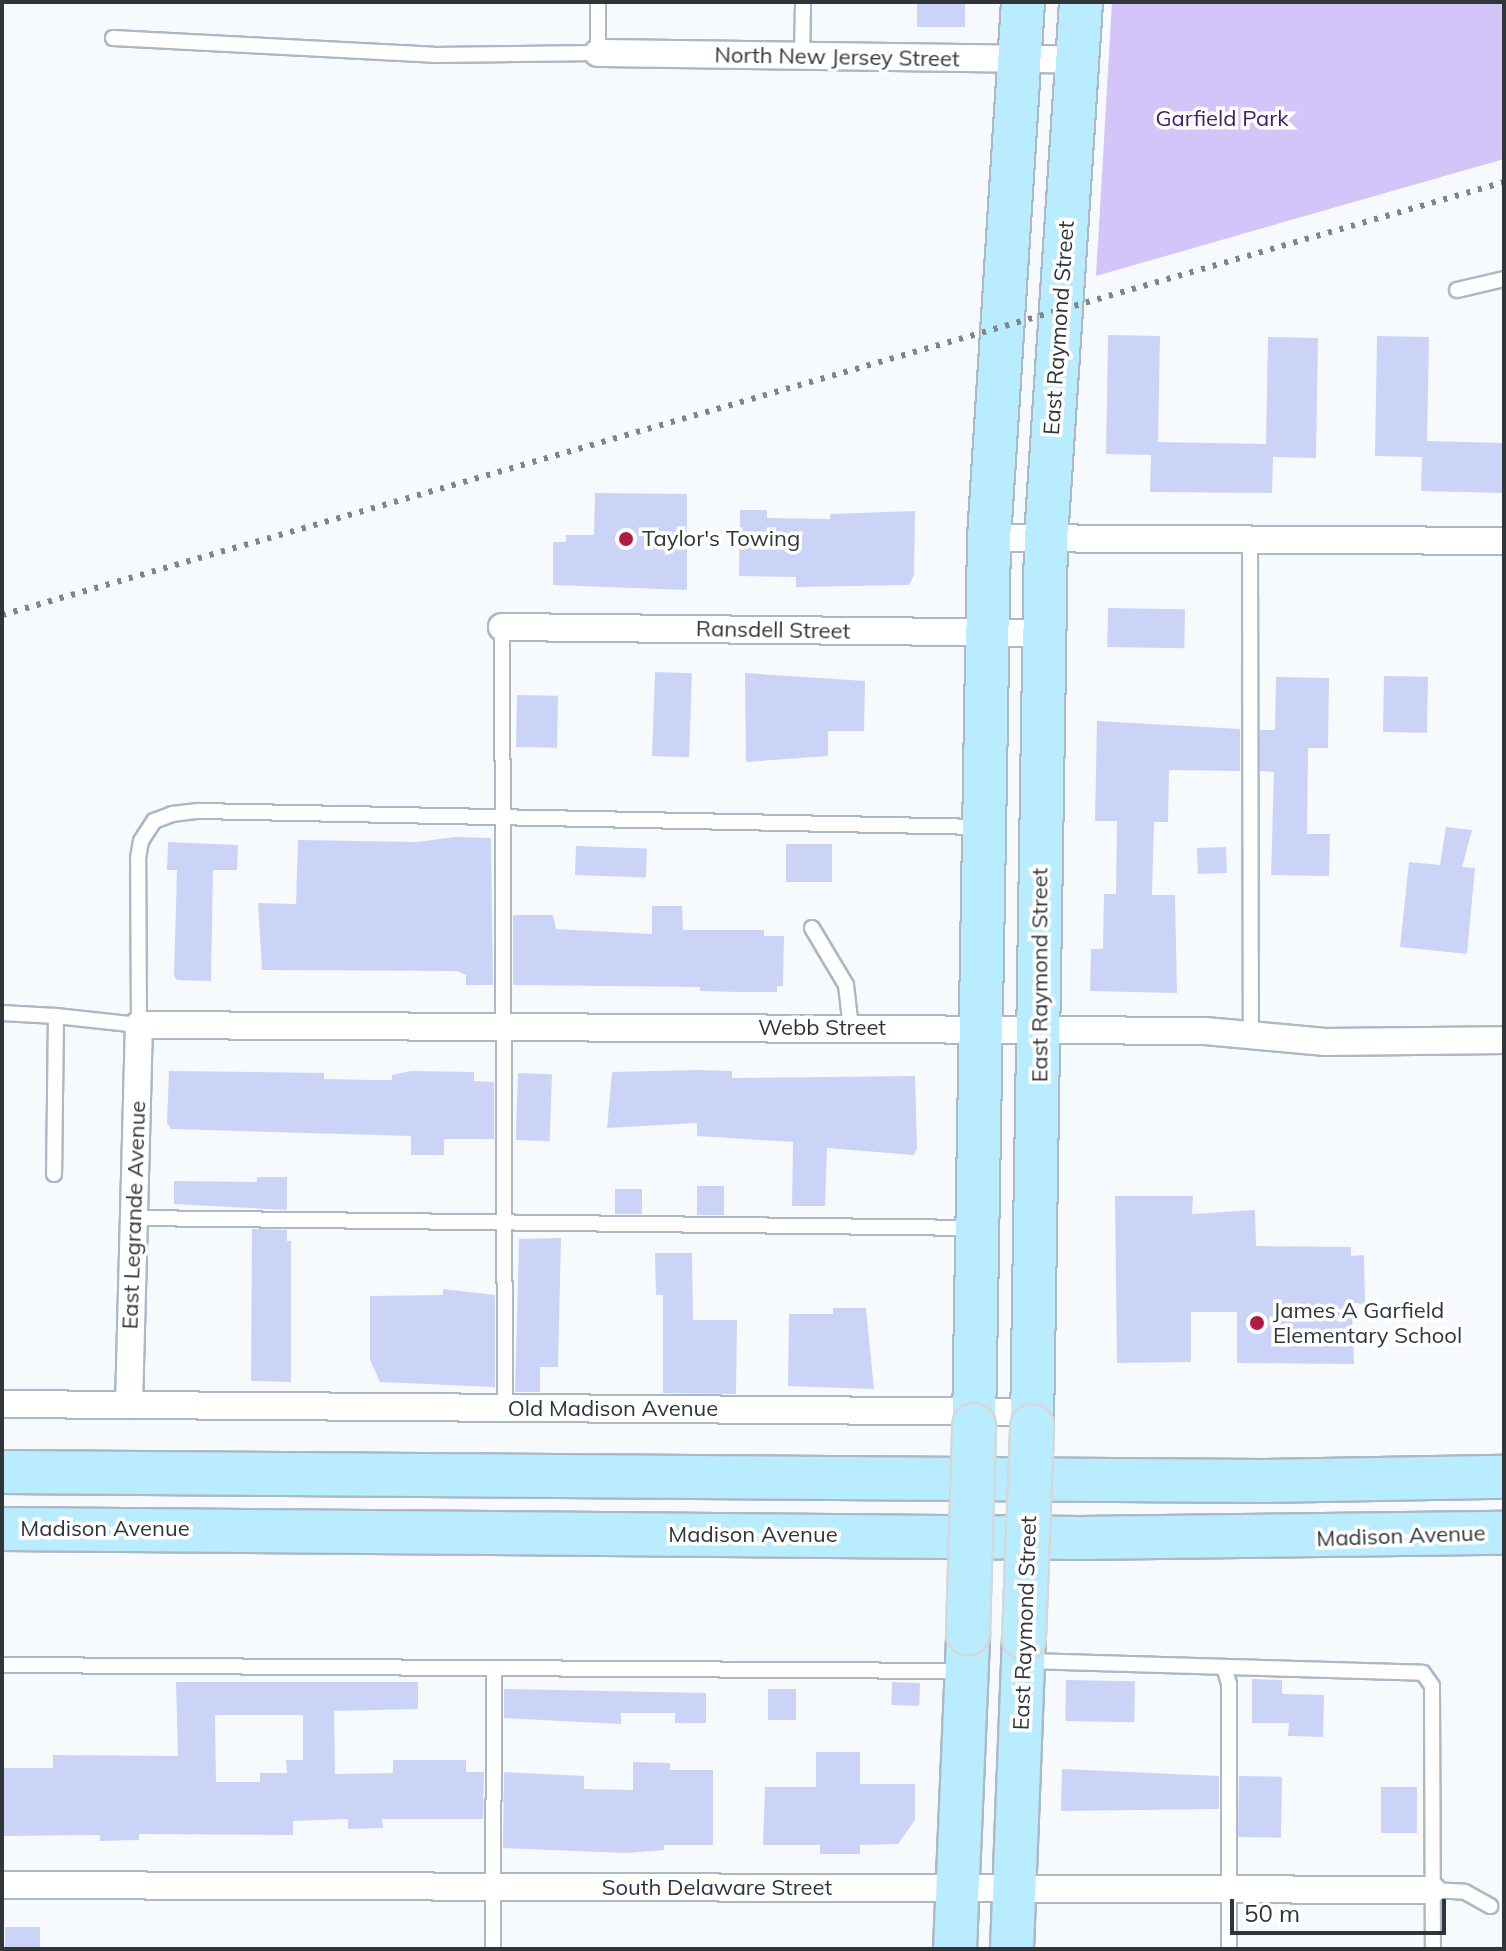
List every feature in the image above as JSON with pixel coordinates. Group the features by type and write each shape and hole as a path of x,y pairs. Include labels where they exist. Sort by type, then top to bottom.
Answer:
{"main road":[{"path":"955,1949 980,1228 989,538 1023,2"},
{"name":"East Raymond Street","path":"1012,1949 1032,1419 1046,538 1081,2"},
{"path":"2,1472 1264,1481 1504,1477"},
{"name":"Madison Avenue","path":"2,1529 1080,1538 1504,1533"}],"street":[{"name":"North New Jersey Street","path":"598,53 1077,60"},
{"path":"989,538 1504,541"},
{"name":"Ransdell Street","path":"502,627 1044,633"},
{"name":"Webb Street","path":"139,1025 1040,1030 1251,1036 1325,1042 1504,1040"},
{"name":"East Legrande Avenue","path":"129,1405 139,1025"},
{"path":"2,1404 129,1405"},
{"name":"Old Madison Avenue","path":"129,1405 505,1408 1032,1419"},
{"name":"South Delaware Street","path":"2,1885 1432,1890"}],"lane":[{"path":"113,38 434,55 598,53 598,2"},
{"path":"802,56 803,2"},
{"path":"1457,290 1504,279"},
{"path":"1250,540 1251,1036"},
{"path":"502,627 506,819 505,1408"},
{"path":"2,1013 139,1025 138,858 141,841 154,821 198,811 983,827"},
{"path":"812,928 846,985 851,1028"},
{"path":"54,1174 56,1016"},
{"path":"134,1218 980,1228"},
{"path":"1024,1650 1213,1665 1225,1670 1416,1672 1428,1677 1432,1686 1433,1949"},
{"path":"2,1665 494,1668 967,1652"},
{"path":"493,1949 494,1668"},
{"path":"1225,1670 1229,1684 1229,1949"},
{"path":"1432,1890 1465,1892 1490,1906"}],"green space":[{"name":"Garfield Park","path":"1112,2 1504,2 1504,159 1096,276"}],"building":[{"path":"917,2 965,2 965,27 917,27"},
{"path":"1108,335 1160,336 1158,442 1266,444 1268,337 1318,338 1316,458 1273,457 1272,493 1150,492 1151,455 1106,454"},
{"path":"1377,336 1429,337 1427,441 1504,443 1504,493 1421,491 1422,457 1375,456"},
{"name":"Taylor's Towing","path":"595,493 687,494 687,590 553,585 553,542 566,542 566,535 594,535"},
{"path":"740,510 767,510 767,518 830,519 830,514 915,511 914,575 909,585 796,587 796,577 739,576"},
{"path":"1108,608 1185,609 1184,648 1107,647"},
{"path":"655,672 692,673 689,757 652,756"},
{"path":"745,673 865,681 864,731 828,731 828,756 746,762"},
{"path":"1384,676 1428,677 1427,733 1383,732"},
{"path":"1276,677 1329,678 1328,748 1308,748 1307,834 1330,834 1329,876 1271,875 1274,772 1260,771 1260,730 1275,730"},
{"path":"517,695 558,696 557,748 516,747"},
{"path":"1097,721 1240,729 1240,771 1169,770 1168,822 1154,822 1152,895 1175,895 1177,993 1090,991 1091,949 1103,949 1104,894 1116,894 1117,821 1095,821"},
{"path":"1446,827 1472,830 1462,867 1475,868 1467,954 1400,947 1409,862 1440,865"},
{"path":"454,837 491,838 493,985 466,985 466,975 457,971 262,970 258,903 296,904 298,840 418,842"},
{"path":"168,842 238,845 237,870 213,870 211,981 177,980 174,976 177,870 167,870"},
{"path":"786,844 832,844 832,882 786,882"},
{"path":"576,846 647,848 646,877 575,875"},
{"path":"1226,847 1227,873 1198,874 1197,848"},
{"path":"652,906 682,906 683,930 764,930 764,936 784,936 783,986 777,986 777,992 738,992 700,991 700,987 513,985 513,915 553,915 556,929 652,934"},
{"path":"169,1071 324,1073 324,1079 373,1080 392,1080 392,1075 411,1071 474,1072 474,1081 494,1082 494,1139 444,1139 444,1155 411,1155 411,1136 171,1129 167,1123"},
{"path":"732,1071 732,1078 915,1076 917,1148 914,1155 827,1148 825,1206 792,1206 793,1142 697,1136 697,1123 607,1128 612,1072"},
{"path":"518,1073 552,1074 550,1141 516,1140"},
{"path":"257,1177 287,1177 287,1210 174,1204 174,1181 257,1182"},
{"path":"697,1186 724,1186 724,1215 697,1215"},
{"path":"615,1189 642,1189 642,1214 615,1214"},
{"path":"1115,1196 1193,1196 1192,1214 1255,1210 1256,1246 1351,1247 1351,1256 1364,1255 1365,1304 1352,1303 1354,1364 1237,1363 1237,1312 1191,1312 1191,1362 1117,1363"},
{"path":"252,1229 287,1230 287,1241 291,1241 291,1382 251,1381"},
{"path":"561,1238 558,1367 540,1367 540,1392 515,1392 519,1239"},
{"path":"655,1253 692,1253 693,1320 737,1320 736,1394 663,1393 663,1295 656,1295"},
{"path":"443,1289 495,1295 495,1387 380,1382 370,1360 370,1296 443,1295"},
{"path":"833,1308 866,1308 874,1389 788,1386 789,1314 833,1314"},
{"path":"1252,1679 1282,1680 1282,1694 1324,1695 1323,1737 1288,1736 1289,1723 1252,1723"},
{"path":"1066,1680 1135,1681 1134,1722 1065,1721"},
{"path":"176,1682 418,1682 418,1709 334,1711 335,1774 393,1773 393,1760 466,1760 466,1772 484,1772 483,1819 382,1819 383,1828 348,1829 348,1819 293,1821 293,1835 139,1834 139,1840 100,1841 100,1835 2,1836 2,1768 53,1768 53,1755 178,1756","holes":["215,1715 303,1715 303,1760 286,1760 287,1773 260,1773 260,1782 216,1782"]},
{"path":"892,1682 920,1683 919,1706 891,1705"},
{"path":"504,1689 706,1693 706,1723 675,1723 675,1713 621,1713 621,1724 504,1718"},
{"path":"768,1689 796,1689 796,1720 768,1720"},
{"path":"816,1752 860,1752 860,1784 915,1784 915,1820 898,1844 860,1845 860,1854 820,1854 820,1845 763,1845 765,1787 816,1787"},
{"path":"633,1762 670,1763 670,1770 713,1770 713,1845 664,1845 664,1850 626,1853 503,1848 504,1772 584,1776 584,1789 633,1790"},
{"path":"1062,1769 1219,1776 1219,1809 1061,1811"},
{"path":"1239,1776 1282,1777 1281,1838 1238,1837"},
{"path":"1381,1787 1417,1787 1417,1833 1381,1833"},
{"path":"5,1927 40,1927 40,1949 5,1949"}],"railway":[{"path":"2,615 1504,182"}],"place":[{"name":"Taylor's Towing","path":"626,539"},
{"name":"James A Garfield Elementary School","path":"1257,1323"}]}
